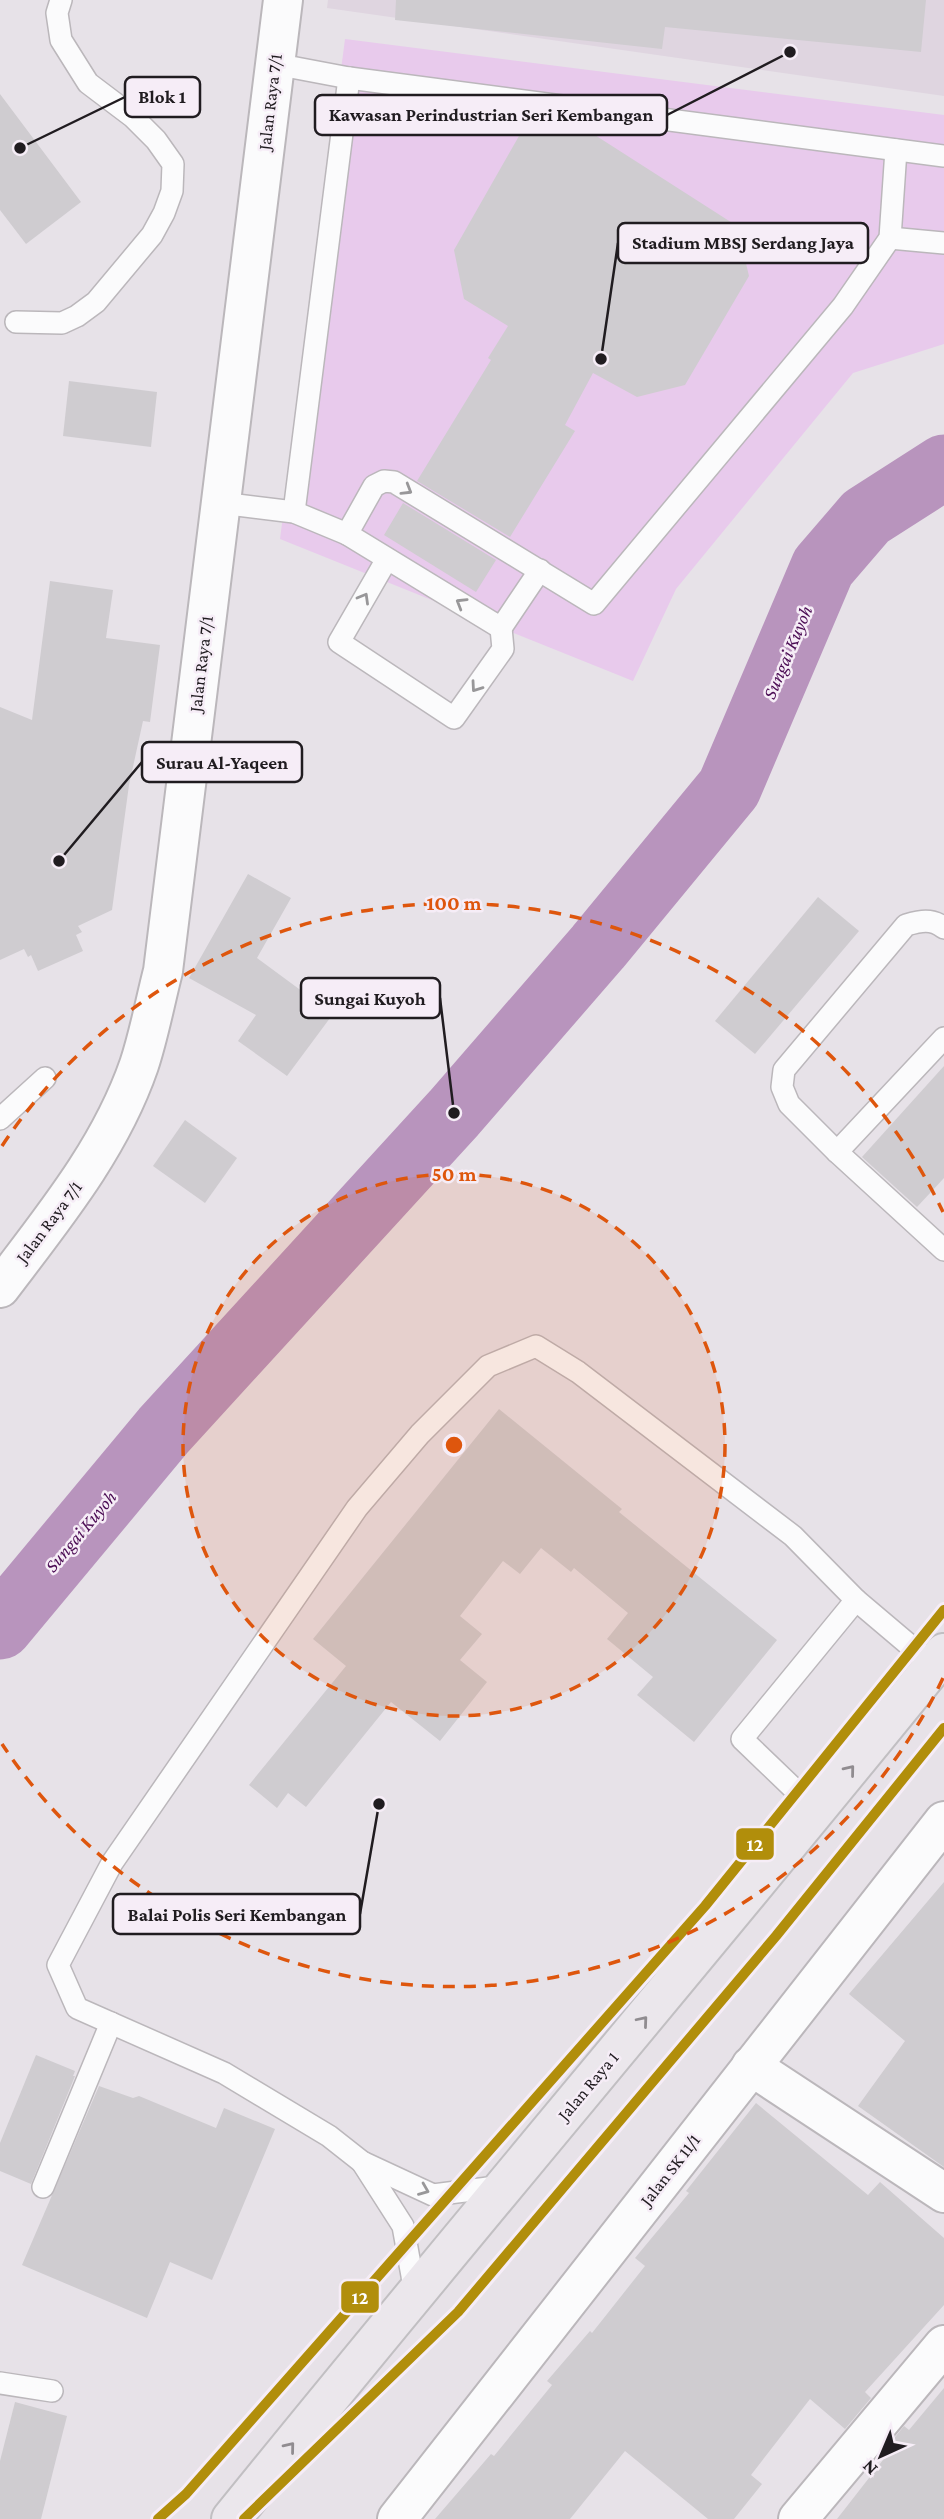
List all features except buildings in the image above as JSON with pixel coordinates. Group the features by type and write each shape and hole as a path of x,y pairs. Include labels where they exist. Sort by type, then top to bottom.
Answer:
{"main road":[{"name":"Jalan Raya 1","path":"245,2510 415,2292 817,1811 939,1660"}],"street":[{"name":"Jalan Raya 7/1","path":"0,1287 80,1182 113,1124 138,1066 163,971 282,0"},
{"name":"Jalan SK 11/1","path":"397,2519 944,1821"},
{"path":"751,2066 944,2193"},
{"path":"798,2519 944,2345"}],"lane":[{"path":"16,322 62,323 96,302 152,235 172,191 173,164 156,140 133,117 88,83 61,40 57,13 61,0"},
{"path":"275,64 349,78 944,156"},
{"path":"293,512 349,78"},
{"path":"347,534 374,486 384,481 394,482 594,604 843,306 890,238 896,150"},
{"path":"890,238 944,243"},
{"path":"221,503 293,512 347,534 501,628"},
{"path":"387,559 339,642 454,718 503,649 501,628 540,570"},
{"path":"944,928 923,920 906,925 784,1070 782,1087 789,1104 837,1153 944,1250"},
{"path":"837,1153 944,1038"},
{"path":"0,1119 45,1078"},
{"path":"504,2186 433,2195 362,2162 329,2136 224,2073 77,2008 58,1965 113,1863 357,1508 420,1434 488,1366 536,1346 578,1372 793,1536 856,1600 939,1660"},
{"path":"817,1811 742,1739 856,1600"},
{"path":"43,2187 111,2023"},
{"path":"362,2162 403,2226 415,2292"},
{"path":"0,2383 52,2391"}],"shaded area":[{"path":"328,0 944,0 944,96 327,8"},
{"path":"345,39 944,115 944,344 853,373 676,589 633,681 280,539"}],"waterway":[{"name":"Sungai Kuyoh","path":"0,1627 164,1430 454,1113 598,947 729,788 823,567 866,517 944,467"}],"transit line":[{"name":"12","path":"158,2519 186,2494 705,1906 944,1610"},
{"name":"12","path":"244,2519 458,2312 776,1936 944,1728"}],"place":[{"name":"Kawasan Perindustrian Seri Kembangan","path":"790,52"},
{"name":"Blok 1","path":"20,148"},
{"name":"Stadium MBSJ Serdang Jaya","path":"601,359"},
{"name":"Surau Al-Yaqeen","path":"59,861"},
{"name":"Sungai Kuyoh","path":"454,1113"},
{"name":"Balai Polis Seri Kembangan","path":"379,1804"}]}
